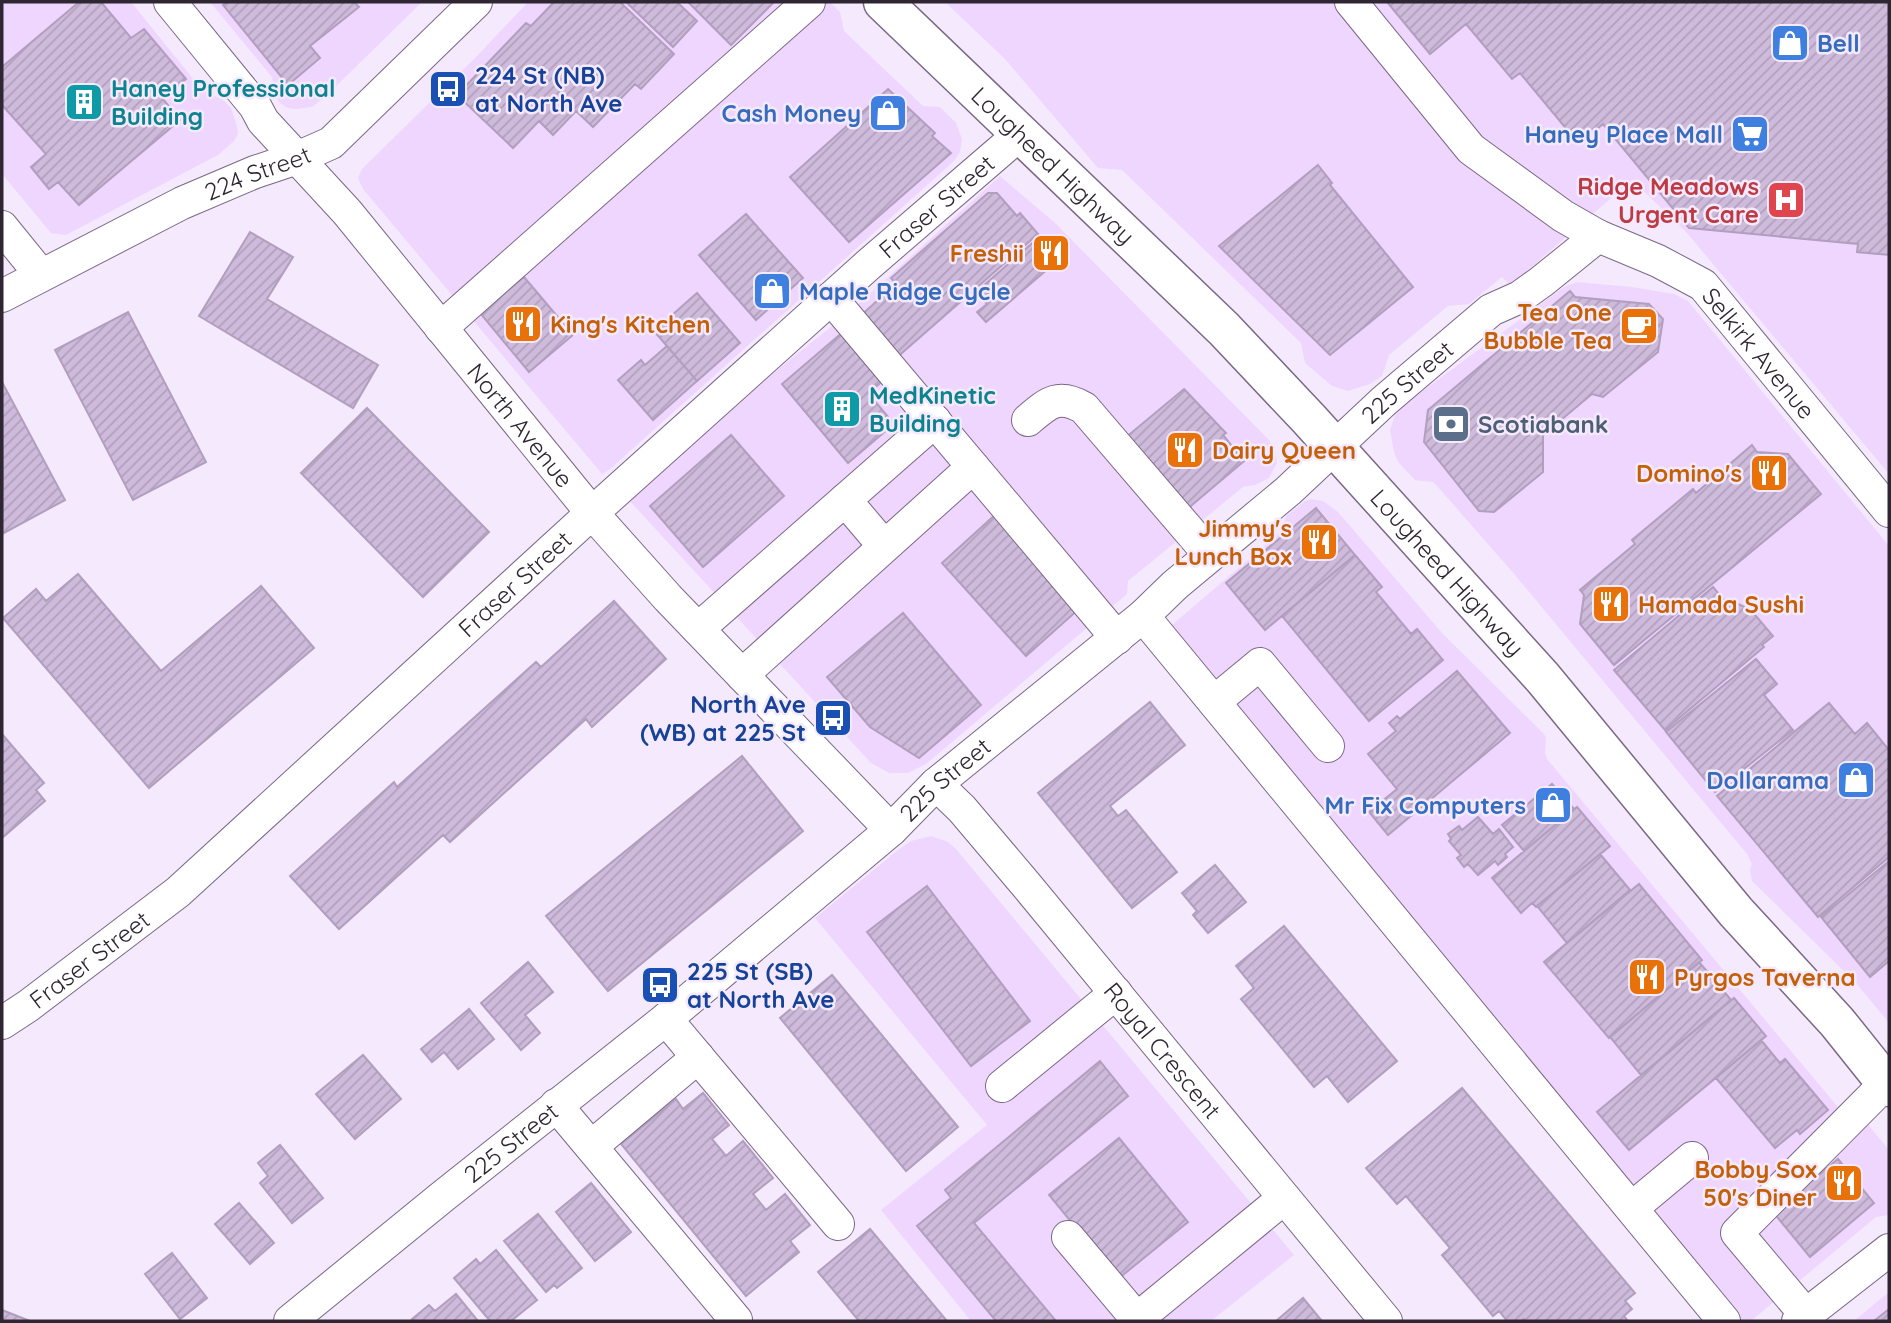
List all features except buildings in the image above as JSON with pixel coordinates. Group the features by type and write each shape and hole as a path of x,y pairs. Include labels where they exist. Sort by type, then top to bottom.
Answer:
{"main road":[{"name":"Lougheed Highway","path":"883,2 1224,329 1334,447 1543,678 1736,912 1837,1023 1887,1085"}],"street":[{"name":"224 Street","path":"2,296 182,202 331,143 476,2"},
{"path":"441,328 809,2"},
{"name":"Selkirk Avenue","path":"1351,2 1471,149 1563,216 1598,236 1658,261 1703,285 1889,511"},
{"name":"North Avenue","path":"176,4 255,106 263,121 346,212 592,513 698,629 891,830"},
{"name":"Fraser Street","path":"2,1023 178,892 592,513 831,298 1020,134"},
{"path":"2,227 41,275"},
{"name":"225 Street","path":"290,1321 556,1105 667,1019 891,830 936,784 1143,616 1175,585 1288,491 1384,401 1491,310 1520,297 1598,236"},
{"path":"831,298 1116,638"},
{"path":"1028,420 1049,402 1073,402 1084,408 1210,555"},
{"path":"698,629 935,421"},
{"path":"742,675 973,467"},
{"path":"845,500 884,546"},
{"path":"1143,616 1724,1321"},
{"path":"1214,702 1260,664 1328,746"},
{"name":"Royal Crescent","path":"936,784 962,808 1386,1321"},
{"path":"1002,1086 1116,993"},
{"path":"667,1019 838,1224"},
{"path":"592,1146 698,1057"},
{"path":"1887,1085 1737,1233 1802,1318 1889,1250"},
{"path":"556,1105 736,1320"},
{"path":"1632,1208 1692,1158"},
{"path":"1068,1237 1137,1319 1284,1198"}],"shaded area":[{"path":"2,2 131,2 203,91 223,100 231,108 238,134 234,141 218,155 66,235 51,233 2,174"},
{"path":"210,2 422,2 325,97 312,107 296,109 280,103 274,94 272,77"},
{"path":"528,2 830,2 840,12 844,31 923,106 940,107 956,123 962,139 960,152 954,161 602,474 363,189 358,178 362,169"},
{"path":"945,2 1889,2 1889,474 1687,233 1632,180 1513,283 1508,283 1502,277 1469,304 1448,306 1389,355 1382,376 1370,384 1348,391 1332,386 1305,363 1301,343 1122,170 1098,168 1005,59"},
{"path":"1000,176 1055,223 1269,440 1277,463 1269,478 1243,487 1128,581 1127,594 926,764 908,773 889,773 871,763 627,498 733,405 846,315"},
{"path":"1577,282 1674,294 1688,301 1889,546 1889,1023 1856,983 1752,881 1752,864 1747,854 1515,575 1433,482 1415,480 1398,462 1390,430 1395,415 1402,406 1564,287"},
{"path":"1311,499 1323,501 1338,512 1443,634 1543,733 1546,737 1547,759 1837,1106 1855,1109 1889,1150 1889,1215 1876,1217 1751,1321 1724,1321 1159,636 1282,531 1286,516"},
{"path":"931,836 948,842 956,849 1294,1255 1211,1321 971,1321 881,1210 987,1125 815,918 898,850 911,841"},
{"path":"1889,1292 1889,1321 1854,1321"}],"place":[{"name":"Bell","path":"1790,43"},
{"name":"224 St (NB) at North Ave","path":"448,89"},
{"name":"Haney Professional Building","path":"84,102"},
{"name":"Cash Money","path":"888,113"},
{"name":"Haney Place Mall","path":"1750,134"},
{"name":"Ridge Meadows Urgent Care","path":"1786,200"},
{"name":"Freshii","path":"1051,253"},
{"name":"Maple Ridge Cycle","path":"772,291"},
{"name":"King's Kitchen","path":"523,324"},
{"name":"Tea One Bubble Tea","path":"1639,326"},
{"name":"MedKinetic Building","path":"842,409"},
{"name":"Scotiabank","path":"1451,424"},
{"name":"Dairy Queen","path":"1185,450"},
{"name":"Domino's","path":"1769,473"},
{"name":"Jimmy's Lunch Box","path":"1319,542"},
{"name":"Hamada Sushi","path":"1611,604"},
{"name":"North Ave (WB) at 225 St","path":"833,718"},
{"name":"Dollarama","path":"1856,780"},
{"name":"Mr Fix Computers","path":"1553,805"},
{"name":"Pyrgos Taverna","path":"1647,977"},
{"name":"225 St (SB) at North Ave","path":"660,985"},
{"name":"Bobby Sox 50's Diner","path":"1844,1183"}]}
